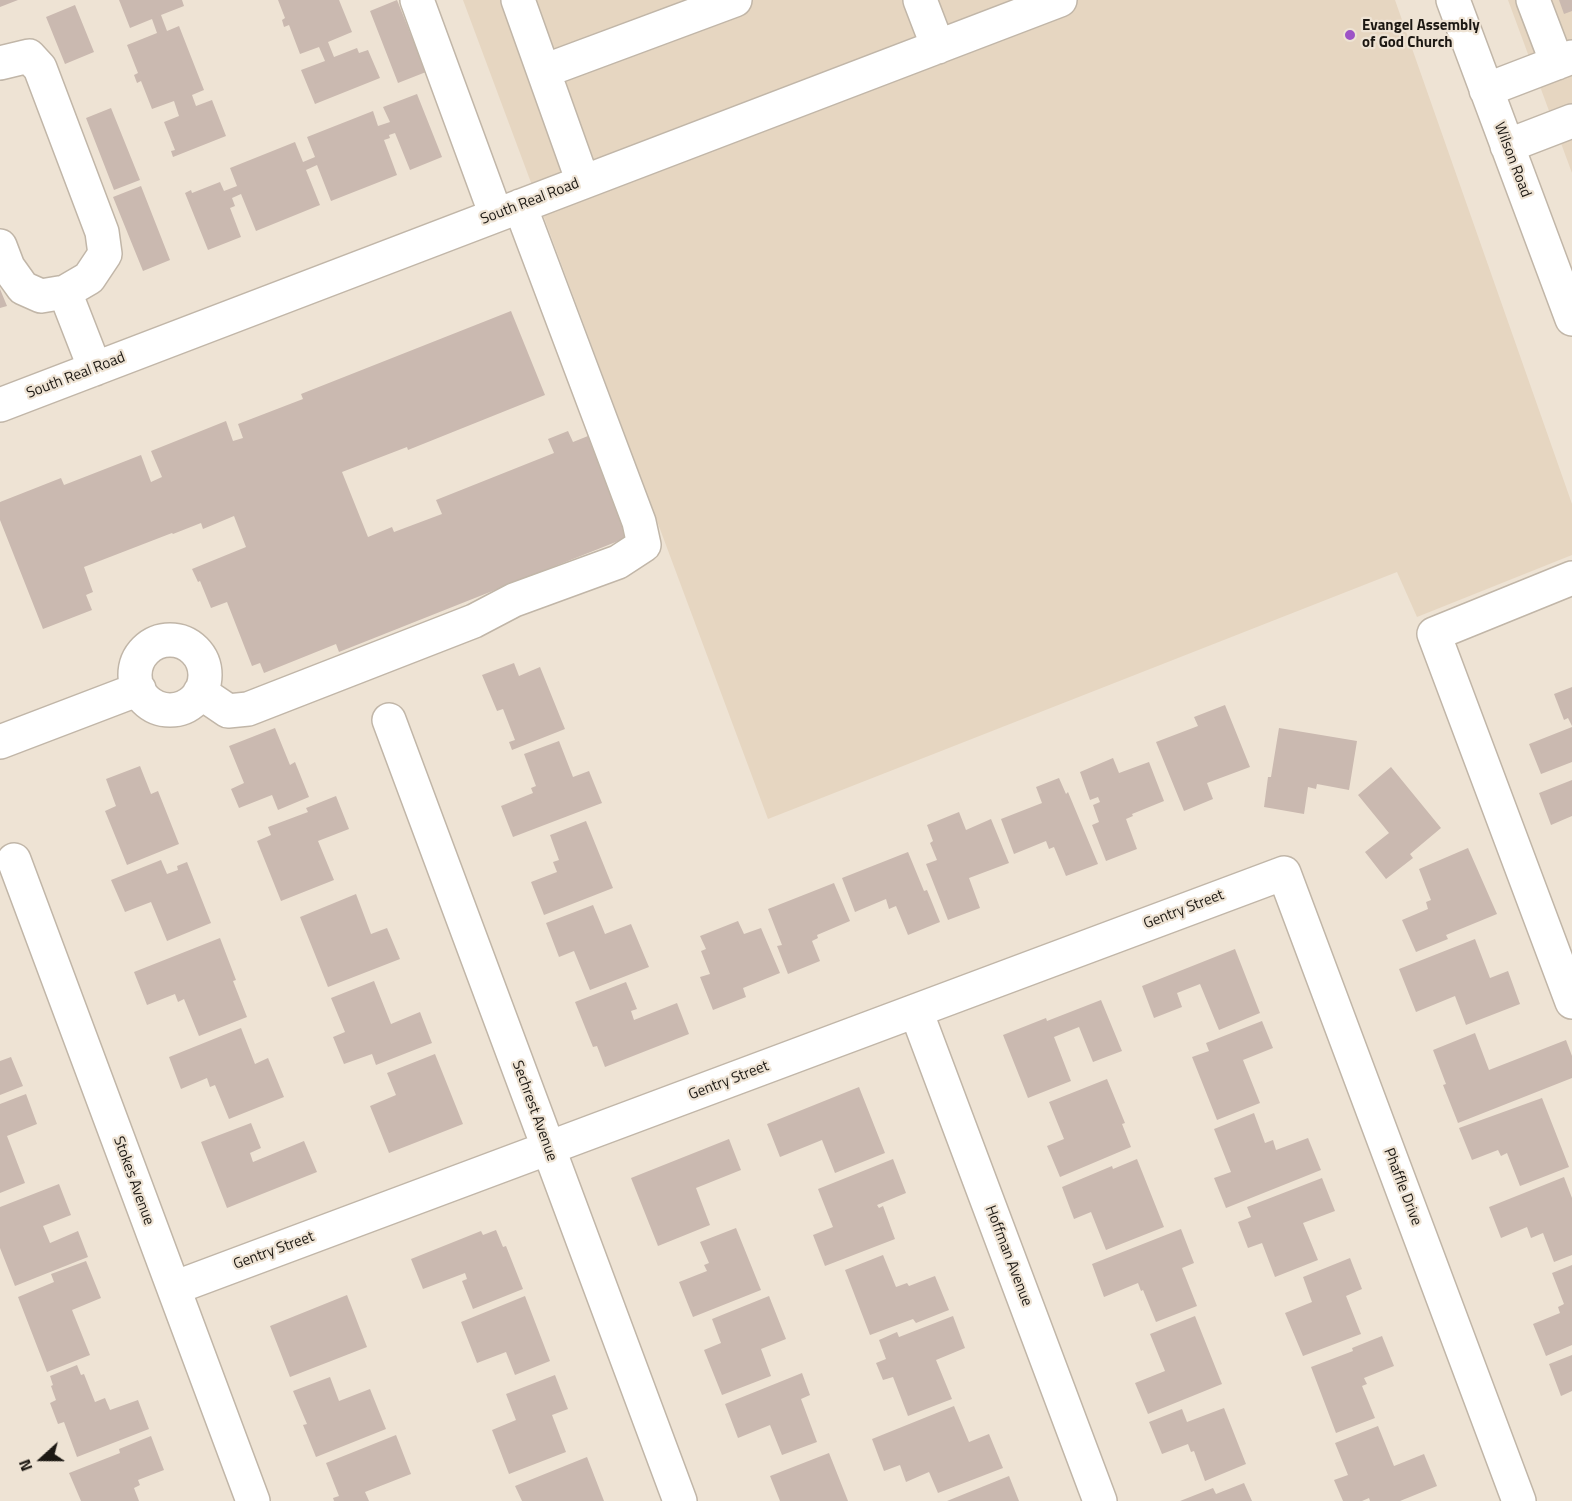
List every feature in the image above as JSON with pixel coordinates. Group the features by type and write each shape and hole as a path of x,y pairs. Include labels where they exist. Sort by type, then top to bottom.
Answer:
{"street":[{"path":"200,692 228,711 248,709 474,621 514,600 618,562 644,546 639,522 417,0"},
{"path":"518,0 582,182"},
{"path":"544,72 735,0"},
{"path":"920,0 938,47"},
{"name":"South Real Road","path":"0,405 1060,0"},
{"name":"Wilson Road","path":"1452,0 1572,319"},
{"path":"1486,90 1565,60 1533,0"},
{"path":"0,63 29,56 40,68 102,232 105,254 88,278 65,292 41,296 23,288 8,267 0,246"},
{"path":"1507,146 1572,121"},
{"path":"65,292 95,369"},
{"path":"1572,578 1434,634 1572,1002"},
{"path":"169,639 183,642 194,649 202,660 206,674 200,692 196,699 185,707 172,710 158,708 146,701 135,676 137,662 144,650 156,642 169,639"},
{"path":"0,742 139,689"},
{"name":"Sechrest Avenue","path":"388,720 680,1501"},
{"name":"Stokes Avenue","path":"14,860 253,1501"},
{"name":"Gentry Street","path":"174,1288 1284,873"},
{"name":"Phaffle Drive","path":"1284,873 1519,1501"},
{"name":"Hoffman Avenue","path":"916,1011 1100,1501"}],"shaded area":[{"path":"463,0 1395,0 1572,504 1572,555 1417,617 1397,572 768,819"},
{"path":"1508,0 1572,0 1572,173"}],"building":[{"path":"0,0 18,0 0,7"},
{"path":"119,0 182,0 184,6 161,15 167,31 179,26 204,90 192,95 196,106 212,100 226,136 173,157 171,151 175,150 164,122 179,116 174,101 152,109 141,81 137,83 134,75 138,73 127,45 157,33 152,19 130,28"},
{"path":"278,0 339,0 352,32 328,42 334,57 357,48 359,53 368,50 380,78 315,104 301,70 325,61 319,47 300,54 289,25 284,27 282,20 285,18"},
{"path":"397,0 426,72 398,83 370,11"},
{"path":"1559,0 1572,0 1572,11 1564,14"},
{"path":"75,5 94,52 65,64 46,17"},
{"path":"417,94 442,157 410,170 395,133 389,135 390,138 384,140 397,175 331,201 317,165 306,170 320,205 256,231 241,194 232,198 235,206 230,208 241,237 208,250 185,193 191,190 192,193 220,182 224,191 237,186 230,168 295,142 303,162 315,157 307,137 373,111 378,126 390,122 383,107"},
{"path":"111,108 140,180 114,190 86,118"},
{"path":"141,186 170,260 143,271 113,197"},
{"path":"0,289 7,306 0,308"},
{"path":"511,311 545,395 408,450 407,447 342,472 368,537 392,527 394,532 442,514 436,500 554,453 548,439 568,431 573,442 588,436 608,488 616,485 636,534 339,652 336,644 264,673 260,663 252,666 227,602 211,608 200,581 198,582 192,569 246,547 234,516 203,529 201,523 84,567 93,592 86,595 92,610 43,629 0,520 0,502 61,478 64,485 141,455 151,482 162,477 151,451 226,421 233,441 243,438 238,424 303,399 301,394"},
{"path":"514,663 519,676 540,667 565,729 512,750 509,742 515,740 503,709 497,711 482,675"},
{"path":"1572,687 1572,726 1568,718 1564,720 1554,694"},
{"path":"1225,705 1250,767 1207,783 1213,799 1184,811 1156,742 1198,726 1194,717"},
{"path":"1572,727 1572,762 1541,774 1529,744"},
{"path":"275,728 290,765 295,762 309,797 278,810 272,795 239,808 231,789 244,783 229,746"},
{"path":"1279,728 1357,741 1349,790 1317,784 1316,789 1308,787 1304,814 1264,807"},
{"path":"559,741 573,777 589,771 602,803 513,837 501,806 533,793 531,788 536,786 524,754"},
{"path":"1113,758 1119,773 1149,762 1164,801 1132,814 1133,816 1126,819 1137,849 1106,861 1092,825 1099,822 1093,805 1100,802 1098,797 1090,800 1080,772"},
{"path":"140,766 151,794 158,791 179,844 127,865 105,811 116,806 106,779"},
{"path":"1391,767 1441,828 1410,854 1413,858 1386,879 1365,852 1389,833 1358,795"},
{"path":"1059,778 1066,794 1068,792 1098,864 1066,876 1054,847 1049,849 1046,841 1014,854 1001,819 1042,803 1036,787"},
{"path":"1572,780 1572,816 1551,825 1539,793"},
{"path":"336,796 349,829 318,841 334,880 281,901 257,841 271,835 268,827 308,812 306,808"},
{"path":"959,812 966,830 991,819 1009,863 969,878 980,908 948,920 926,864 937,860 930,843 933,841 927,825"},
{"path":"586,821 613,888 544,915 531,882 557,872 553,862 559,860 550,835"},
{"path":"1468,848 1497,914 1446,935 1448,939 1416,952 1402,920 1428,909 1426,902 1431,900 1419,869"},
{"path":"908,852 940,922 908,935 896,906 889,909 886,899 855,912 842,878"},
{"path":"161,860 167,874 178,870 177,866 187,862 211,923 167,941 151,902 125,912 111,880"},
{"path":"834,883 850,921 817,935 818,938 812,941 820,961 788,974 777,946 782,945 768,909"},
{"path":"356,894 371,934 387,928 400,959 328,987 300,917"},
{"path":"593,905 605,934 631,924 649,967 590,990 574,951 559,957 546,923"},
{"path":"738,921 744,934 761,928 780,973 743,988 746,997 713,1010 700,977 710,974 701,951 706,949 700,936"},
{"path":"220,938 247,1017 199,1036 184,999 178,1002 175,994 147,1005 134,972"},
{"path":"1475,939 1490,978 1508,971 1520,1004 1466,1025 1455,996 1416,1012 1399,969"},
{"path":"1235,949 1260,1013 1219,1030 1200,984 1177,993 1182,1007 1154,1018 1142,986"},
{"path":"374,981 391,1024 420,1012 432,1043 376,1065 372,1054 344,1064 333,1037 345,1032 331,998"},
{"path":"626,982 637,1009 631,1011 634,1020 677,1003 689,1034 605,1067 597,1046 593,1047 575,1002"},
{"path":"1101,1000 1122,1051 1093,1062 1079,1027 1054,1037 1071,1081 1028,1098 1003,1035"},
{"path":"1262,1021 1273,1048 1243,1060 1260,1103 1217,1120 1192,1057 1209,1051 1206,1043"},
{"path":"241,1028 255,1064 268,1058 284,1097 229,1119 215,1085 210,1087 207,1078 181,1089 169,1057"},
{"path":"1475,1033 1489,1070 1566,1040 1572,1056 1572,1078 1458,1123 1443,1085 1446,1084 1433,1050"},
{"path":"435,1054 463,1124 389,1153 370,1106 396,1095 387,1073"},
{"path":"11,1057 23,1086 0,1095 0,1061"},
{"path":"1107,1079 1125,1123 1122,1124 1131,1147 1060,1177 1047,1146 1064,1139 1049,1102"},
{"path":"859,1087 885,1153 835,1173 822,1140 780,1157 767,1124"},
{"path":"26,1094 37,1124 7,1136 25,1183 0,1193 0,1104"},
{"path":"1542,1098 1569,1167 1520,1186 1507,1153 1501,1156 1498,1150 1472,1160 1459,1128"},
{"path":"1254,1113 1265,1143 1273,1140 1276,1150 1308,1138 1321,1170 1226,1208 1214,1178 1231,1172 1214,1129"},
{"path":"251,1123 261,1148 250,1153 253,1162 304,1141 317,1172 227,1208 201,1142"},
{"path":"729,1139 741,1170 696,1188 710,1225 658,1246 631,1178"},
{"path":"893,1159 906,1193 877,1205 879,1208 883,1206 895,1239 825,1266 813,1235 833,1227 818,1189"},
{"path":"1137,1159 1164,1227 1106,1250 1091,1212 1074,1219 1062,1187 1112,1166 1113,1169"},
{"path":"1564,1177 1572,1198 1572,1255 1554,1262 1543,1233 1531,1238 1527,1227 1501,1238 1489,1207"},
{"path":"1322,1178 1335,1211 1303,1223 1318,1260 1275,1277 1262,1243 1248,1248 1238,1222 1251,1217 1247,1207"},
{"path":"59,1184 71,1215 43,1226 50,1243 78,1231 88,1257 15,1286 0,1248 0,1207"},
{"path":"736,1228 761,1290 693,1317 679,1282 707,1271 704,1265 709,1263 700,1242"},
{"path":"1181,1229 1194,1263 1182,1268 1197,1306 1156,1322 1138,1283 1104,1297 1092,1264"},
{"path":"496,1230 503,1247 506,1246 523,1289 473,1309 462,1281 467,1279 465,1273 423,1289 411,1259 481,1231 483,1235"},
{"path":"883,1255 896,1287 907,1283 909,1286 935,1276 949,1310 916,1323 913,1319 870,1335 845,1270"},
{"path":"1350,1258 1362,1289 1346,1296 1361,1334 1303,1356 1285,1313 1312,1302 1303,1277"},
{"path":"86,1261 101,1298 72,1310 90,1355 47,1372 18,1297 54,1282 51,1274"},
{"path":"1572,1265 1572,1345 1546,1356 1533,1324 1560,1313 1558,1307 1564,1304 1552,1273"},
{"path":"347,1295 367,1347 290,1377 270,1326"},
{"path":"525,1296 550,1361 515,1375 506,1352 477,1363 461,1322"},
{"path":"769,1296 786,1339 761,1349 771,1376 722,1395 704,1350 721,1343 712,1319"},
{"path":"953,1316 965,1348 936,1360 952,1399 908,1416 893,1377 883,1380 876,1363 886,1359 879,1340 897,1332 899,1337"},
{"path":"1195,1316 1222,1384 1148,1414 1135,1383 1165,1371 1150,1334"},
{"path":"1382,1336 1394,1366 1364,1378 1367,1384 1362,1386 1375,1418 1336,1433 1311,1367 1353,1351 1352,1348"},
{"path":"1572,1355 1572,1391 1561,1396 1549,1364"},
{"path":"77,1365 81,1375 84,1374 95,1402 105,1398 110,1410 138,1400 149,1429 77,1457 64,1422 58,1424 50,1403 56,1400 50,1376"},
{"path":"802,1373 810,1395 801,1399 817,1442 782,1455 770,1425 738,1438 725,1404"},
{"path":"555,1375 568,1409 552,1415 566,1452 509,1474 492,1430 516,1420 506,1394"},
{"path":"330,1377 339,1401 370,1389 386,1429 316,1457 303,1425 307,1424 293,1391"},
{"path":"954,1406 969,1442 989,1434 1003,1468 938,1493 929,1472 906,1482 900,1465 884,1471 872,1439"},
{"path":"1224,1408 1246,1464 1205,1481 1194,1451 1191,1452 1188,1444 1162,1454 1149,1422 1182,1409 1187,1422"},
{"path":"1378,1426 1394,1466 1424,1454 1437,1486 1400,1501 1370,1501 1369,1498 1362,1501 1343,1501 1334,1480 1348,1475 1335,1443"},
{"path":"396,1435 411,1474 365,1492 369,1501 334,1501 333,1498 339,1496 326,1463"},
{"path":"151,1436 164,1470 138,1480 140,1485 134,1488 139,1501 81,1501 69,1473 120,1453 119,1449"},
{"path":"829,1453 848,1501 780,1501 770,1476"},
{"path":"587,1457 604,1501 522,1501 515,1486"},
{"path":"1009,1476 1019,1501 947,1501"},
{"path":"1244,1483 1252,1501 1180,1501 1213,1488 1216,1494"}],"place":[{"name":"Evangel Assembly of God Church","path":"1350,35"}]}
